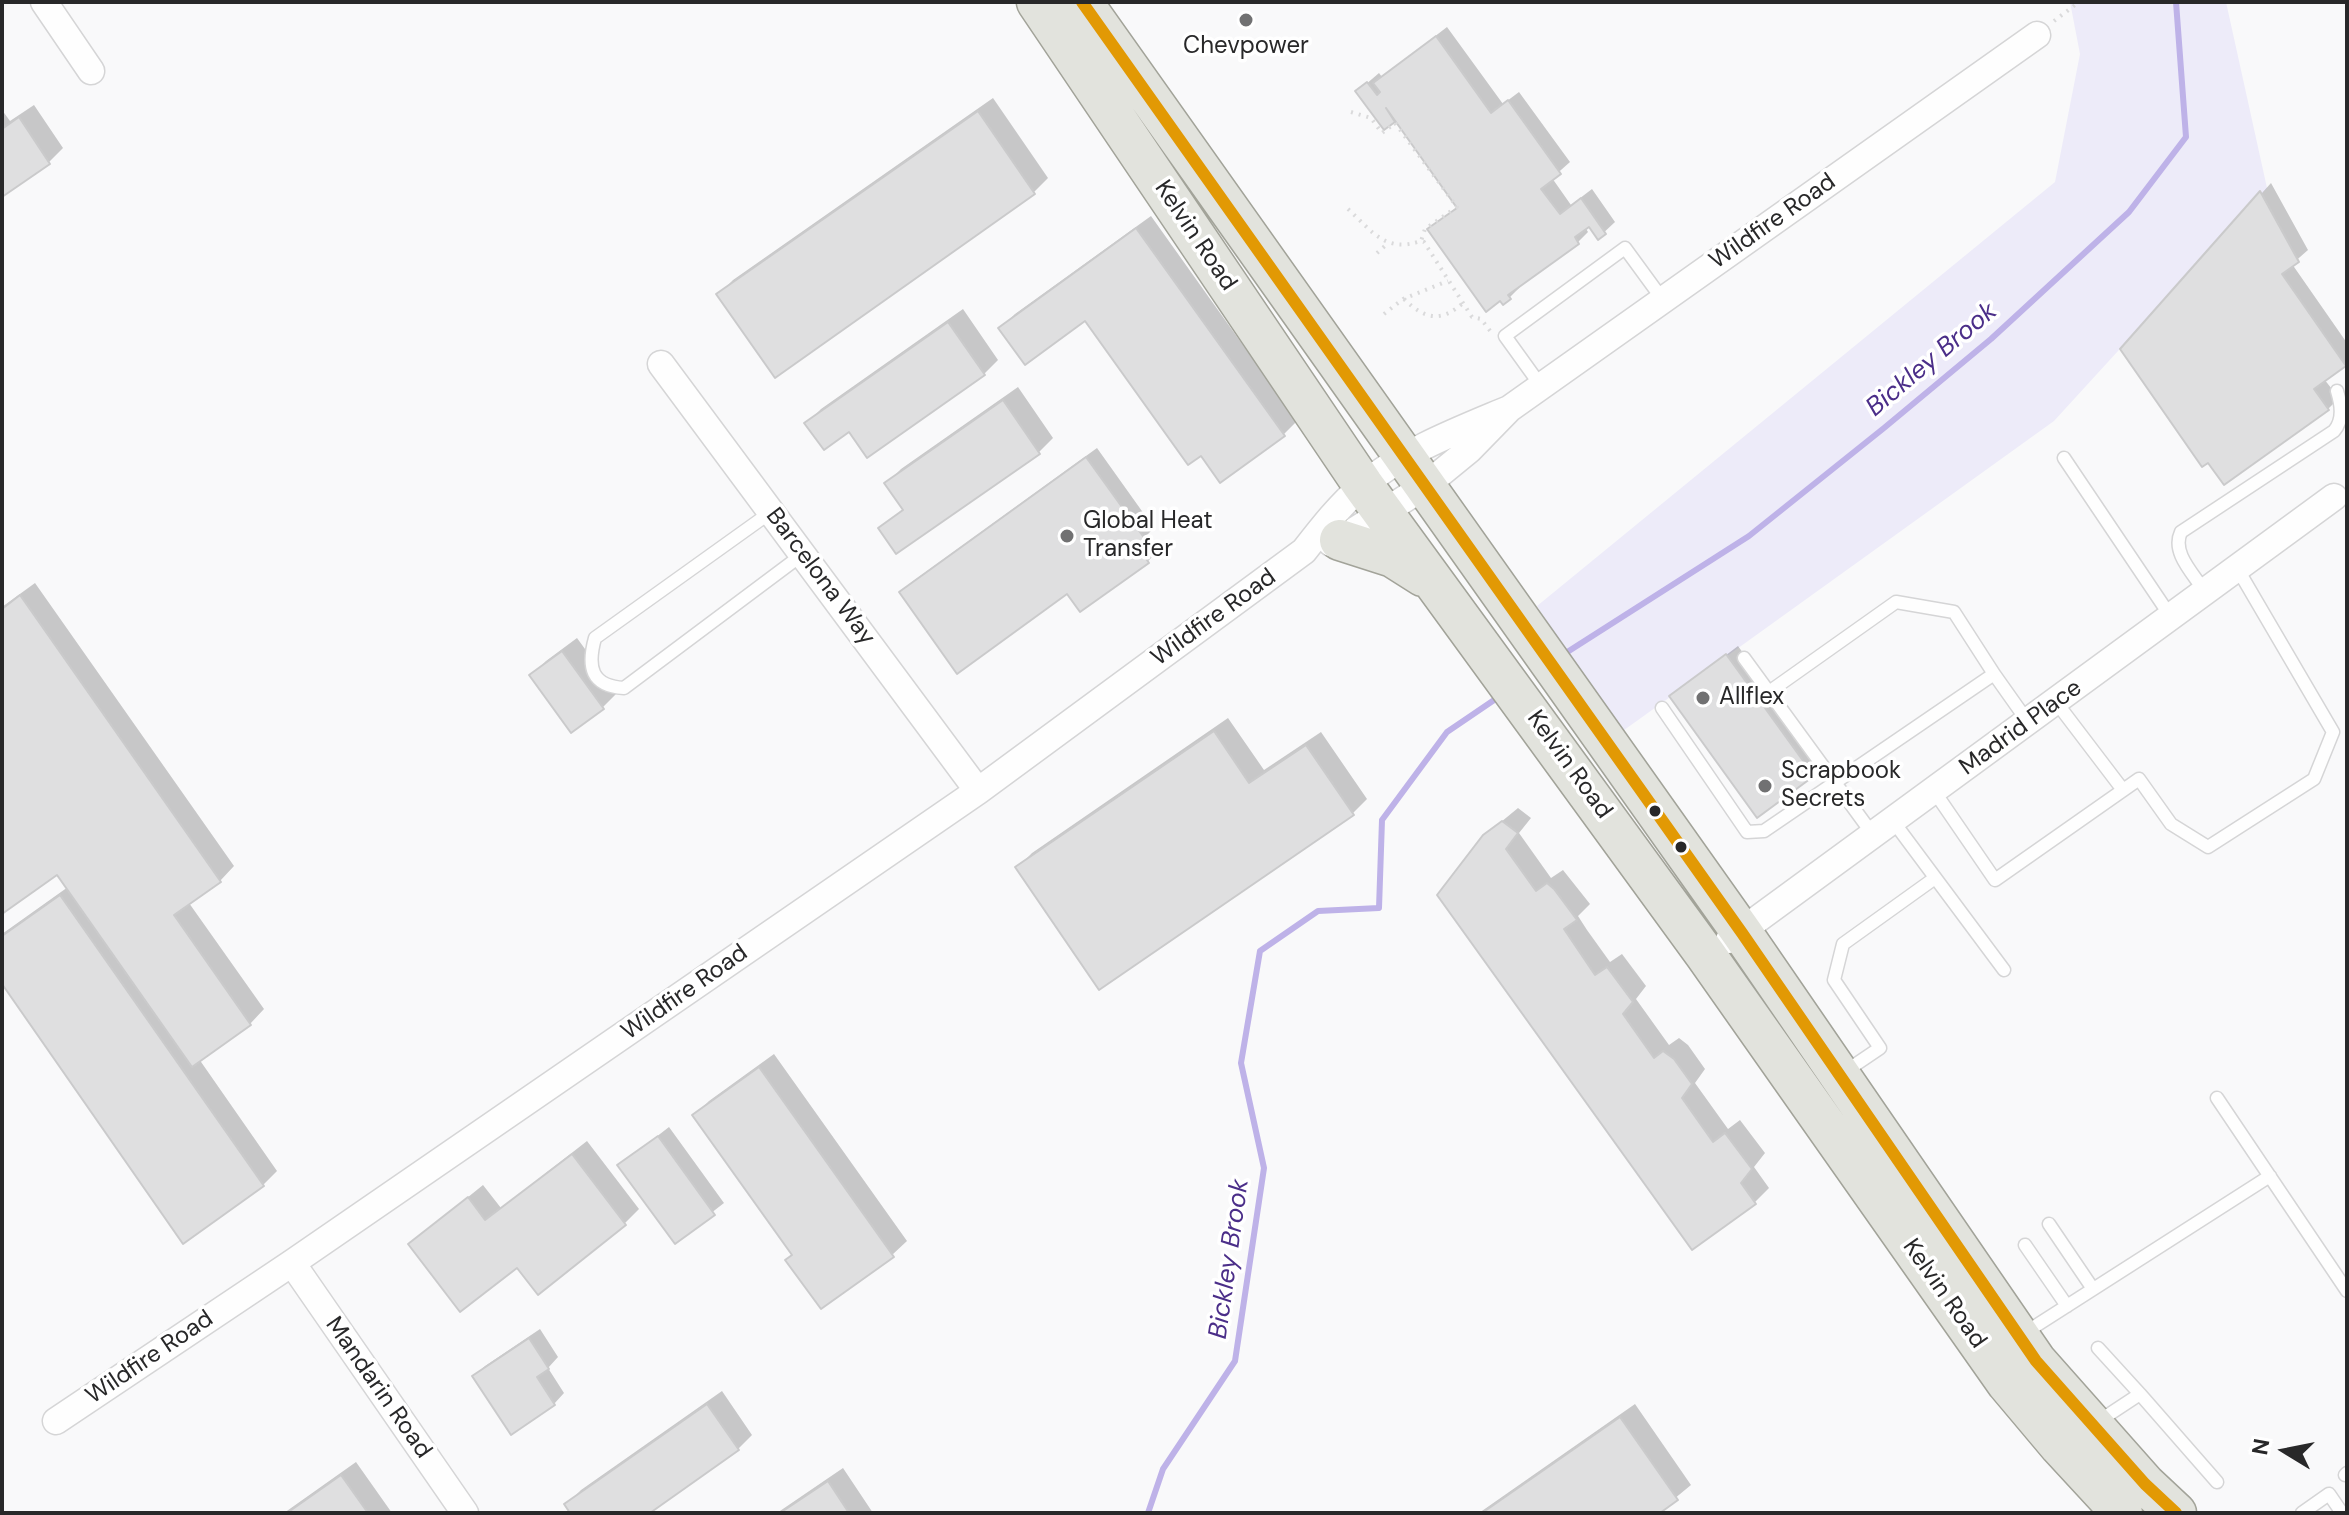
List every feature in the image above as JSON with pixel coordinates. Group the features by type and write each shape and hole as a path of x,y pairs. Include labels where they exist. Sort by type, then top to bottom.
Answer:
{"main road":[{"name":"Kelvin Road","path":"1037,2 1374,499 1705,954 2019,1336 2036,1361 2145,1484 2176,1513"},
{"name":"Kelvin Road","path":"1082,2 1840,1076 1896,1190 2007,1383 2122,1513"},
{"path":"1322,546 1393,557 1436,585"}],"street":[{"path":"44,2 91,71"},
{"name":"Wildfire Road","path":"56,1421 292,1263 978,791 1322,546 1374,499 1509,409 2037,35"},
{"name":"Barcelona Way","path":"661,364 978,791"},
{"name":"Madrid Place","path":"1705,954 1742,933 2340,495"},
{"name":"Wildfire Road","path":"1322,546 1331,516 1374,499"},
{"name":"Mandarin Road","path":"292,1263 465,1513"}],"lane":[{"path":"1541,386 1505,336 1625,248 1663,300"},
{"path":"2205,592 2178,550 2181,532 2334,431 2341,414 2337,391"},
{"path":"2064,458 2171,617"},
{"path":"771,512 595,638 589,657 595,676 609,687 624,688 803,554"},
{"path":"1934,791 1995,880 2139,779 2171,824 2208,847 2314,779 2333,732 2237,568"},
{"path":"1769,692 1896,602 1954,612 2028,722"},
{"path":"1744,658 1835,783 1935,878 2004,970"},
{"path":"1662,708 1747,832 1764,831 1994,674"},
{"path":"2056,702 2123,790"},
{"path":"1840,1076 1880,1048 1834,980 1843,944 1935,878"},
{"path":"2217,1098 2347,1291"},
{"path":"2019,1336 2270,1176"},
{"path":"2049,1224 2093,1289"},
{"path":"2025,1245 2067,1306"},
{"path":"2098,1348 2217,1482"},
{"path":"2093,1424 2140,1394"},
{"path":"2302,1513 2329,1494 2342,1513"}],"path":[{"path":"2037,35 2079,2"},
{"path":"1351,112 1371,118 1382,133 1395,123 1457,207 1425,229 1421,241"},
{"path":"1348,209 1387,244 1403,246 1421,241"},
{"path":"1421,241 1472,317 1481,319 1490,332 1505,336"},
{"path":"1377,253 1387,244"},
{"path":"1384,314 1403,299 1448,281"},
{"path":"1403,299 1434,317 1451,314 1463,303"}],"shaded area":[{"path":"2070,2 2226,2 2267,188 2054,421 1620,733 1537,606 2055,182 2080,54"}],"building":[{"path":"1436,36 1491,113 1508,100 1561,174 1541,189 1560,214 1581,198 1606,234 1598,240 1589,227 1575,237 1579,244 1508,295 1511,299 1503,305 1500,301 1486,312 1427,229 1457,208 1386,108 1395,122 1384,130 1355,91 1367,82 1377,95 1380,92 1373,83"},
{"path":"978,111 1035,194 775,378 716,294"},
{"path":"19,117 50,164 2,197 2,129"},
{"path":"2260,191 2299,262 2282,274 2346,366 2314,389 2329,410 2224,485 2208,463 2202,467 2120,349"},
{"path":"1136,228 1285,436 1220,483 1201,456 1188,465 1085,321 1025,365 998,328"},
{"path":"948,322 985,375 867,458 849,432 824,450 804,423"},
{"path":"1003,400 1040,454 896,554 878,528 903,510 884,483"},
{"path":"1086,457 1145,539 1137,545 1149,563 1080,612 1067,594 957,674 899,592"},
{"path":"20,595 221,882 174,915 251,1025 192,1067 57,875 2,914 2,609"},
{"path":"562,651 604,709 571,733 529,675"},
{"path":"1726,654 1814,776 1757,818 1669,696"},
{"path":"1214,731 1249,783 1306,745 1354,815 1099,990 1015,867"},
{"path":"1502,821 1518,833 1506,849 1536,891 1547,883 1577,920 1564,929 1595,975 1607,967 1633,1002 1623,1014 1654,1058 1663,1051 1674,1059 1692,1084 1682,1098 1713,1142 1725,1133 1752,1169 1741,1183 1756,1204 1692,1250 1437,895 1483,835"},
{"path":"60,895 264,1186 183,1244 2,984 2,936"},
{"path":"759,1067 894,1257 821,1309 785,1260 792,1255 692,1115"},
{"path":"658,1136 715,1215 675,1244 617,1165"},
{"path":"572,1154 626,1225 538,1295 517,1268 460,1312 408,1244 468,1197 485,1220"},
{"path":"529,1338 549,1369 537,1377 555,1405 511,1435 472,1376"},
{"path":"707,1404 739,1450 650,1513 570,1513 564,1504"},
{"path":"1620,1417 1678,1500 1660,1513 1482,1513"},
{"path":"341,1475 368,1513 287,1513"},
{"path":"828,1481 849,1513 780,1513"}],"waterway":[{"name":"Bickley Brook","path":"1561,656 1749,536 1991,339 2129,212 2186,137 2176,2"},
{"name":"Bickley Brook","path":"1148,1513 1163,1469 1235,1361 1264,1168 1241,1063 1260,951 1318,911 1379,908 1382,820 1447,732 1500,696"}],"transit line":[{"path":"1082,2 1742,933 2036,1361 2145,1484 2176,1513"}],"place":[{"name":"Chevpower","path":"1246,20"},
{"name":"Global Heat Transfer","path":"1067,536"},
{"name":"Allflex","path":"1703,698"},
{"name":"Scrapbook Secrets","path":"1765,786"}]}
